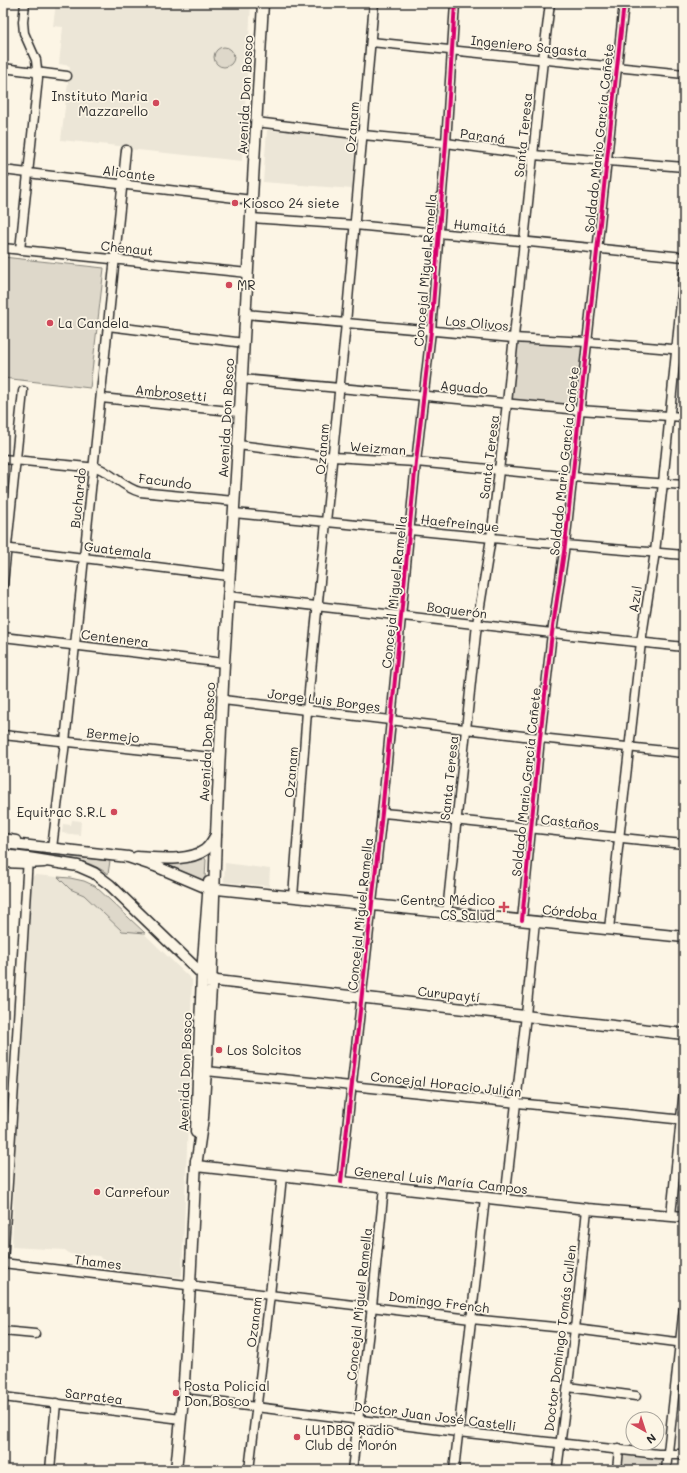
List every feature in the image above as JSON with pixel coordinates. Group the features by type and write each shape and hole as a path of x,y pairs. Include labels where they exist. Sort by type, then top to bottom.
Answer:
{"main road":[{"name":"Avenida Don Bosco","path":"196,1166 203,1118 206,1071 207,976 211,889 216,835 224,663 242,379 263,3"},
{"path":"3,843 128,857 171,858 193,856 206,849 216,835"},
{"path":"3,855 27,861 55,863 82,868 102,878 207,976"},
{"name":"Córdoba","path":"128,857 155,866 211,889 684,937"},
{"name":"Avenida Don Bosco","path":"176,1470 183,1398 190,1285 196,1166 196,1110 207,976"},
{"name":"Curupaytí","path":"207,976 225,982 684,1034"},
{"name":"General Luis María Campos","path":"196,1166 587,1209 684,1217"}],"street":[{"path":"20,250 38,72 36,60 24,33 23,22 25,3"},
{"name":"Ozanam","path":"293,897 307,710 340,388 374,3"},
{"name":"Concejal Miguel Ramella","path":"341,1182 382,813 416,462 424,395 446,143 455,3"},
{"name":"Santa Teresa","path":"446,912 467,729 477,624 500,470 542,60 550,3"},
{"name":"Soldado Mario García Cañete","path":"522,920 540,738 552,633 565,545 596,249 624,3"},
{"name":"Ingeniero Sagasta","path":"371,42 684,74"},
{"path":"3,68 67,76"},
{"name":"Paraná","path":"256,122 446,143 533,155 684,168"},
{"name":"Buchardo","path":"52,848 65,742 126,150"},
{"name":"Alicante","path":"3,170 252,200"},
{"name":"Humaitá","path":"251,218 355,225 684,258"},
{"name":"Chenaut","path":"3,248 248,273"},
{"name":"Azul","path":"609,929 628,747 641,642 655,552 669,416 680,350 684,272"},
{"name":"Los Olivos","path":"245,314 513,338 586,342 680,350"},
{"path":"108,326 244,343"},
{"name":"Aguado","path":"242,379 579,410 684,418"},
{"path":"3,584 5,549 23,391"},
{"name":"Ambrosetti","path":"100,398 240,412"},
{"name":"Weizman","path":"238,445 333,457 416,462 572,477 684,485"},
{"name":"Facundo","path":"3,459 94,467 102,470 129,488 140,492 234,501"},
{"name":"Haefreingue","path":"234,513 684,555"},
{"name":"Guatemala","path":"5,549 229,576"},
{"name":"Boquerón","path":"228,596 684,647"},
{"name":"Centenera","path":"3,637 224,663"},
{"name":"Jorge Luis Borges","path":"223,700 540,738 684,753"},
{"name":"Bermejo","path":"3,735 220,758"},
{"name":"Castaños","path":"382,813 684,844"},
{"path":"3,838 52,848"},
{"path":"3,863 27,861 3,1263"},
{"path":"505,1200 535,921"},
{"name":"Concejal Horacio Julián","path":"206,1071 682,1120"},
{"path":"671,1216 684,1089"},
{"name":"Ozanam","path":"249,1470 270,1295 282,1176"},
{"name":"Concejal Miguel Ramella","path":"352,1470 372,1306 384,1187"},
{"path":"454,1470 485,1198"},
{"name":"Doctor Domingo Tomás Cullen","path":"557,1470 576,1329 587,1209"},
{"name":"Thames","path":"3,1263 190,1285"},
{"name":"Domingo French","path":"190,1285 576,1329 682,1343"},
{"path":"666,1470 682,1343 684,1306"},
{"path":"3,1331 35,1334"},
{"path":"568,1387 636,1396"},
{"name":"Sarratea","path":"3,1397 181,1418"},
{"name":"Doctor Juan José Castelli","path":"183,1398 256,1408 358,1418 458,1432 658,1454 684,1454"},
{"path":"50,1470 56,1403"},
{"path":"617,1470 619,1449"}],"shaded area":[{"name":"Instituto Maria Mazzarello","path":"56,3 251,3 242,161 128,149 128,147 61,140 70,66 59,64 63,27 53,26"},
{"path":"224,47 231,50 234,57 231,64 224,67 217,64 214,57 217,50"},
{"path":"267,130 356,138 352,189 263,182"},
{"name":"La Candela","path":"3,257 104,268 90,388 3,378"},
{"path":"513,338 587,342 579,410 507,403"},
{"path":"72,820 81,821 80,835 62,833 63,824 71,825"},
{"path":"3,849 110,861 108,874 85,862 44,854 3,851"},
{"path":"204,857 206,860 205,878 202,880 158,861 183,862"},
{"path":"225,863 270,869 269,886 224,882"},
{"path":"35,875 70,878 84,881 95,886 192,980 182,1275 179,1277 111,1270 99,1256 70,1254 65,1250 12,1247 17,1109 21,1067 31,877"},
{"path":"58,877 84,881 95,886 145,933 122,931 84,895 70,889"},
{"path":"622,1453 660,1458 663,1460 662,1470 620,1470"}],"cycle path":[{"path":"341,1182 382,813 416,462 431,331 446,143 455,3"},
{"path":"522,920 540,738 552,633 565,545 624,3"}],"place":[{"name":"Instituto Maria Mazzarello","path":"156,103"},
{"name":"Kiosco 24 siete","path":"235,203"},
{"name":"MR","path":"229,285"},
{"name":"La Candela","path":"50,323"},
{"name":"Equitrac S.R.L","path":"114,812"},
{"name":"Centro Médico CS Salud","path":"504,907"},
{"name":"Los Solcitos","path":"219,1050"},
{"name":"Carrefour","path":"97,1192"},
{"name":"Posta Policial Don Bosco","path":"176,1393"},
{"name":"LU1DBQ Radio Club de Morón","path":"297,1437"}]}
